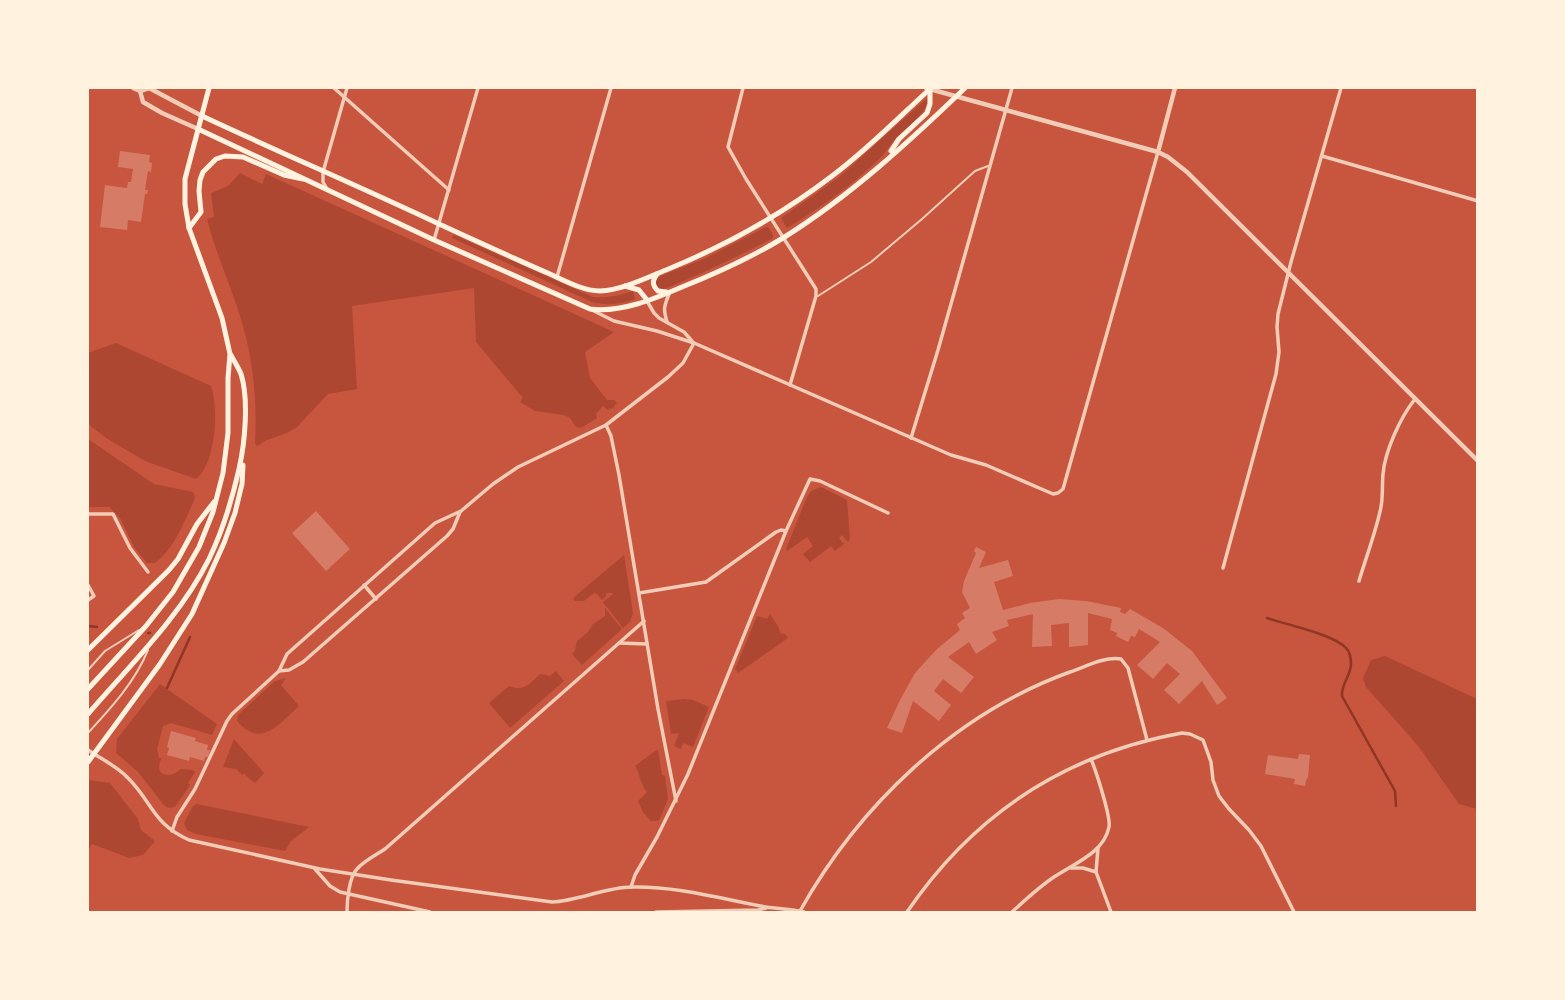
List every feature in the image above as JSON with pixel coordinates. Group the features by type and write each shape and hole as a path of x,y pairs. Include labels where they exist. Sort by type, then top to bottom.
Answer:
{"main road":[{"path":"88,762 160,664 192,614 224,543 242,484 245,402 241,374 230,354 222,318 189,228 185,204 185,179 209,88"},
{"path":"202,116 494,250 597,291 623,286 656,274 712,250 771,218 834,175 929,88"},
{"path":"886,160 899,139 926,113 930,104 929,88"},
{"path":"954,88 956,97"},
{"path":"198,130 433,240 590,309 611,310 670,292 715,273 784,237 843,196 965,88"},
{"path":"189,228 201,212 199,191 203,172 216,159 225,156 243,157 284,175 303,179"},
{"path":"656,274 653,279 655,289 670,292"},
{"path":"623,286 639,290 647,300"},
{"path":"88,690 173,592 199,547 218,496 223,473 228,433 230,354"},
{"path":"88,713 151,641 192,588 208,561 232,503 243,452"},
{"path":"88,650 169,570 218,496"}],"street":[{"path":"133,88 140,91 149,88 202,116"},
{"path":"334,88 449,190"},
{"path":"328,190 323,182 323,172 347,88"},
{"path":"433,240 478,88"},
{"path":"557,277 611,88"},
{"path":"743,88 728,147 816,289 790,385"},
{"path":"929,88 1168,157 1187,172 1478,461"},
{"path":"911,438 1012,88"},
{"path":"590,309 614,321 694,343 951,455 986,465 1053,494 1058,493 1063,489 1175,88"},
{"path":"1223,568 1276,374 1279,352 1278,319 1341,88"},
{"path":"140,91 143,102 198,130"},
{"path":"1321,156 1478,201"},
{"path":"667,322 664,306 670,292"},
{"path":"647,300 659,318 684,332 694,343"},
{"path":"171,831 177,817 193,795 227,721 279,671 287,654 435,523 461,510 518,467 606,425 673,373 683,363 694,343"},
{"path":"1359,581 1381,505 1385,459 1409,406 1415,399"},
{"path":"606,425 619,475 676,801"},
{"path":"631,887 688,774 786,531 810,479 820,481 888,513"},
{"path":"279,671 289,670 303,662 376,599 447,536 461,510"},
{"path":"88,514 113,514 130,548 148,572"},
{"path":"639,593 706,582 776,532 786,531"},
{"path":"88,585 94,596 88,600"},
{"path":"364,585 376,599"},
{"path":"347,912 348,894 353,874 358,867 385,848 644,621"},
{"path":"617,643 648,644"},
{"path":"88,750 127,777 163,825 188,840 353,874 552,902 562,902 601,891 631,887 657,888 802,912 828,864 846,840 905,776 963,729 1029,690 1105,660 1121,659 1128,668 1147,740"},
{"path":"907,912 948,859 966,841 1037,787 1091,759 1128,745 1182,733 1203,740 1219,796 1261,846 1294,912"},
{"path":"1012,912 1043,885 1098,848 1106,838 1110,823 1091,759"},
{"path":"1098,848 1097,872 1111,912"},
{"path":"314,867 330,886 340,892 430,912"},
{"path":"1069,868 1097,872"},
{"path":"656,912 768,908"}],"lane":[{"path":"816,296 871,262 975,171 989,165"},
{"path":"88,670 105,651 146,626"},
{"path":"88,733 124,693 142,664 151,641"}],"shaded area":[{"path":"927,98 924,110 878,160 834,197 787,228 781,218 838,178"},
{"path":"240,173 262,184 266,174 614,332 585,352 590,378 607,400 617,403 608,410 603,406 596,414 597,418 581,428 576,427 570,418 564,415 535,411 520,402 523,398 476,342 474,288 352,306 357,389 328,394 297,427 257,446 254,384 247,341 207,219 214,217 211,193 228,186"},
{"path":"766,227 773,238 664,289 656,285 658,277 706,258"},
{"path":"454,235 593,297 633,291 635,299 614,304 592,302 452,238"},
{"path":"116,343 211,386 215,408 212,449 203,471 196,479 145,461 88,424 88,353"},
{"path":"88,439 154,484 193,492 195,498 179,533 155,563 147,563 134,547 120,518 109,507 88,507"},
{"path":"821,487 847,500 850,540 848,542 842,535 839,538 844,544 835,551 831,546 810,562 803,554 813,546 807,537 787,551 786,549 807,497 811,491"},
{"path":"624,555 633,613 630,622 623,628 603,602 612,593 606,593 602,600 594,593 584,601 575,601 573,598"},
{"path":"605,608 622,629 582,665 572,654 577,641 605,616"},
{"path":"770,614 780,633 788,638 738,673 735,669 757,616 767,619"},
{"path":"1385,656 1477,699 1477,809 1459,804 1419,747 1366,687 1363,678 1371,660"},
{"path":"556,671 564,681 510,728 489,703 509,686 523,687 540,674 550,676"},
{"path":"286,678 281,685 299,706 284,720 262,733 254,733 237,721 238,715 275,681"},
{"path":"160,684 217,724 212,735 171,723 163,726 157,749 159,758 162,758 159,764 160,772 172,775 181,769 195,772 188,783 190,785 175,807 168,808 138,772 116,753 117,739"},
{"path":"683,699 709,707 693,747 683,743 681,749 674,746 679,733 671,734 666,701"},
{"path":"234,739 264,773 255,783 236,769 223,767"},
{"path":"658,750 668,799 660,819 651,821 638,801 647,792 635,766"},
{"path":"88,780 110,783 138,819 141,830 155,841 143,855 129,858 92,844 88,850"},
{"path":"197,804 309,827 291,841 285,851 196,834 187,830 184,823 193,806"}],"building":[{"path":"120,151 150,155 149,162 152,163 151,172 148,171 145,190 148,190 141,222 128,220 127,230 100,227 105,185 127,188 128,182 131,182 133,169 118,167"},
{"path":"316,511 350,549 326,571 292,533"},
{"path":"976,547 986,552 979,568 1008,560 1013,576 994,582 1003,610 1059,599 1121,608 1120,612 1125,614 1130,609 1163,628 1192,651 1227,698 1217,705 1202,681 1179,704 1164,690 1180,674 1167,663 1153,679 1137,665 1160,642 1139,629 1135,637 1131,636 1128,642 1110,630 1112,619 1088,613 1088,645 1069,647 1069,623 1051,625 1052,646 1032,647 1033,614 1007,620 1009,626 992,632 997,640 976,654 969,642 948,657 974,677 961,693 943,679 934,691 951,705 939,721 913,701 902,733 887,728 915,673 937,649 960,630 957,624 965,618 962,613 970,608 962,592"},
{"path":"171,731 196,738 195,741 208,745 208,757 205,757 204,761 190,757 189,761 167,755"},
{"path":"1299,754 1310,755 1305,786 1294,784 1295,779 1265,774 1268,755 1298,759"}],"waterway":[{"path":"1267,618 1321,634 1340,643 1347,650 1351,668 1342,696 1395,791 1396,806"},
{"path":"88,626 97,627"},
{"path":"167,688 190,637"}]}
